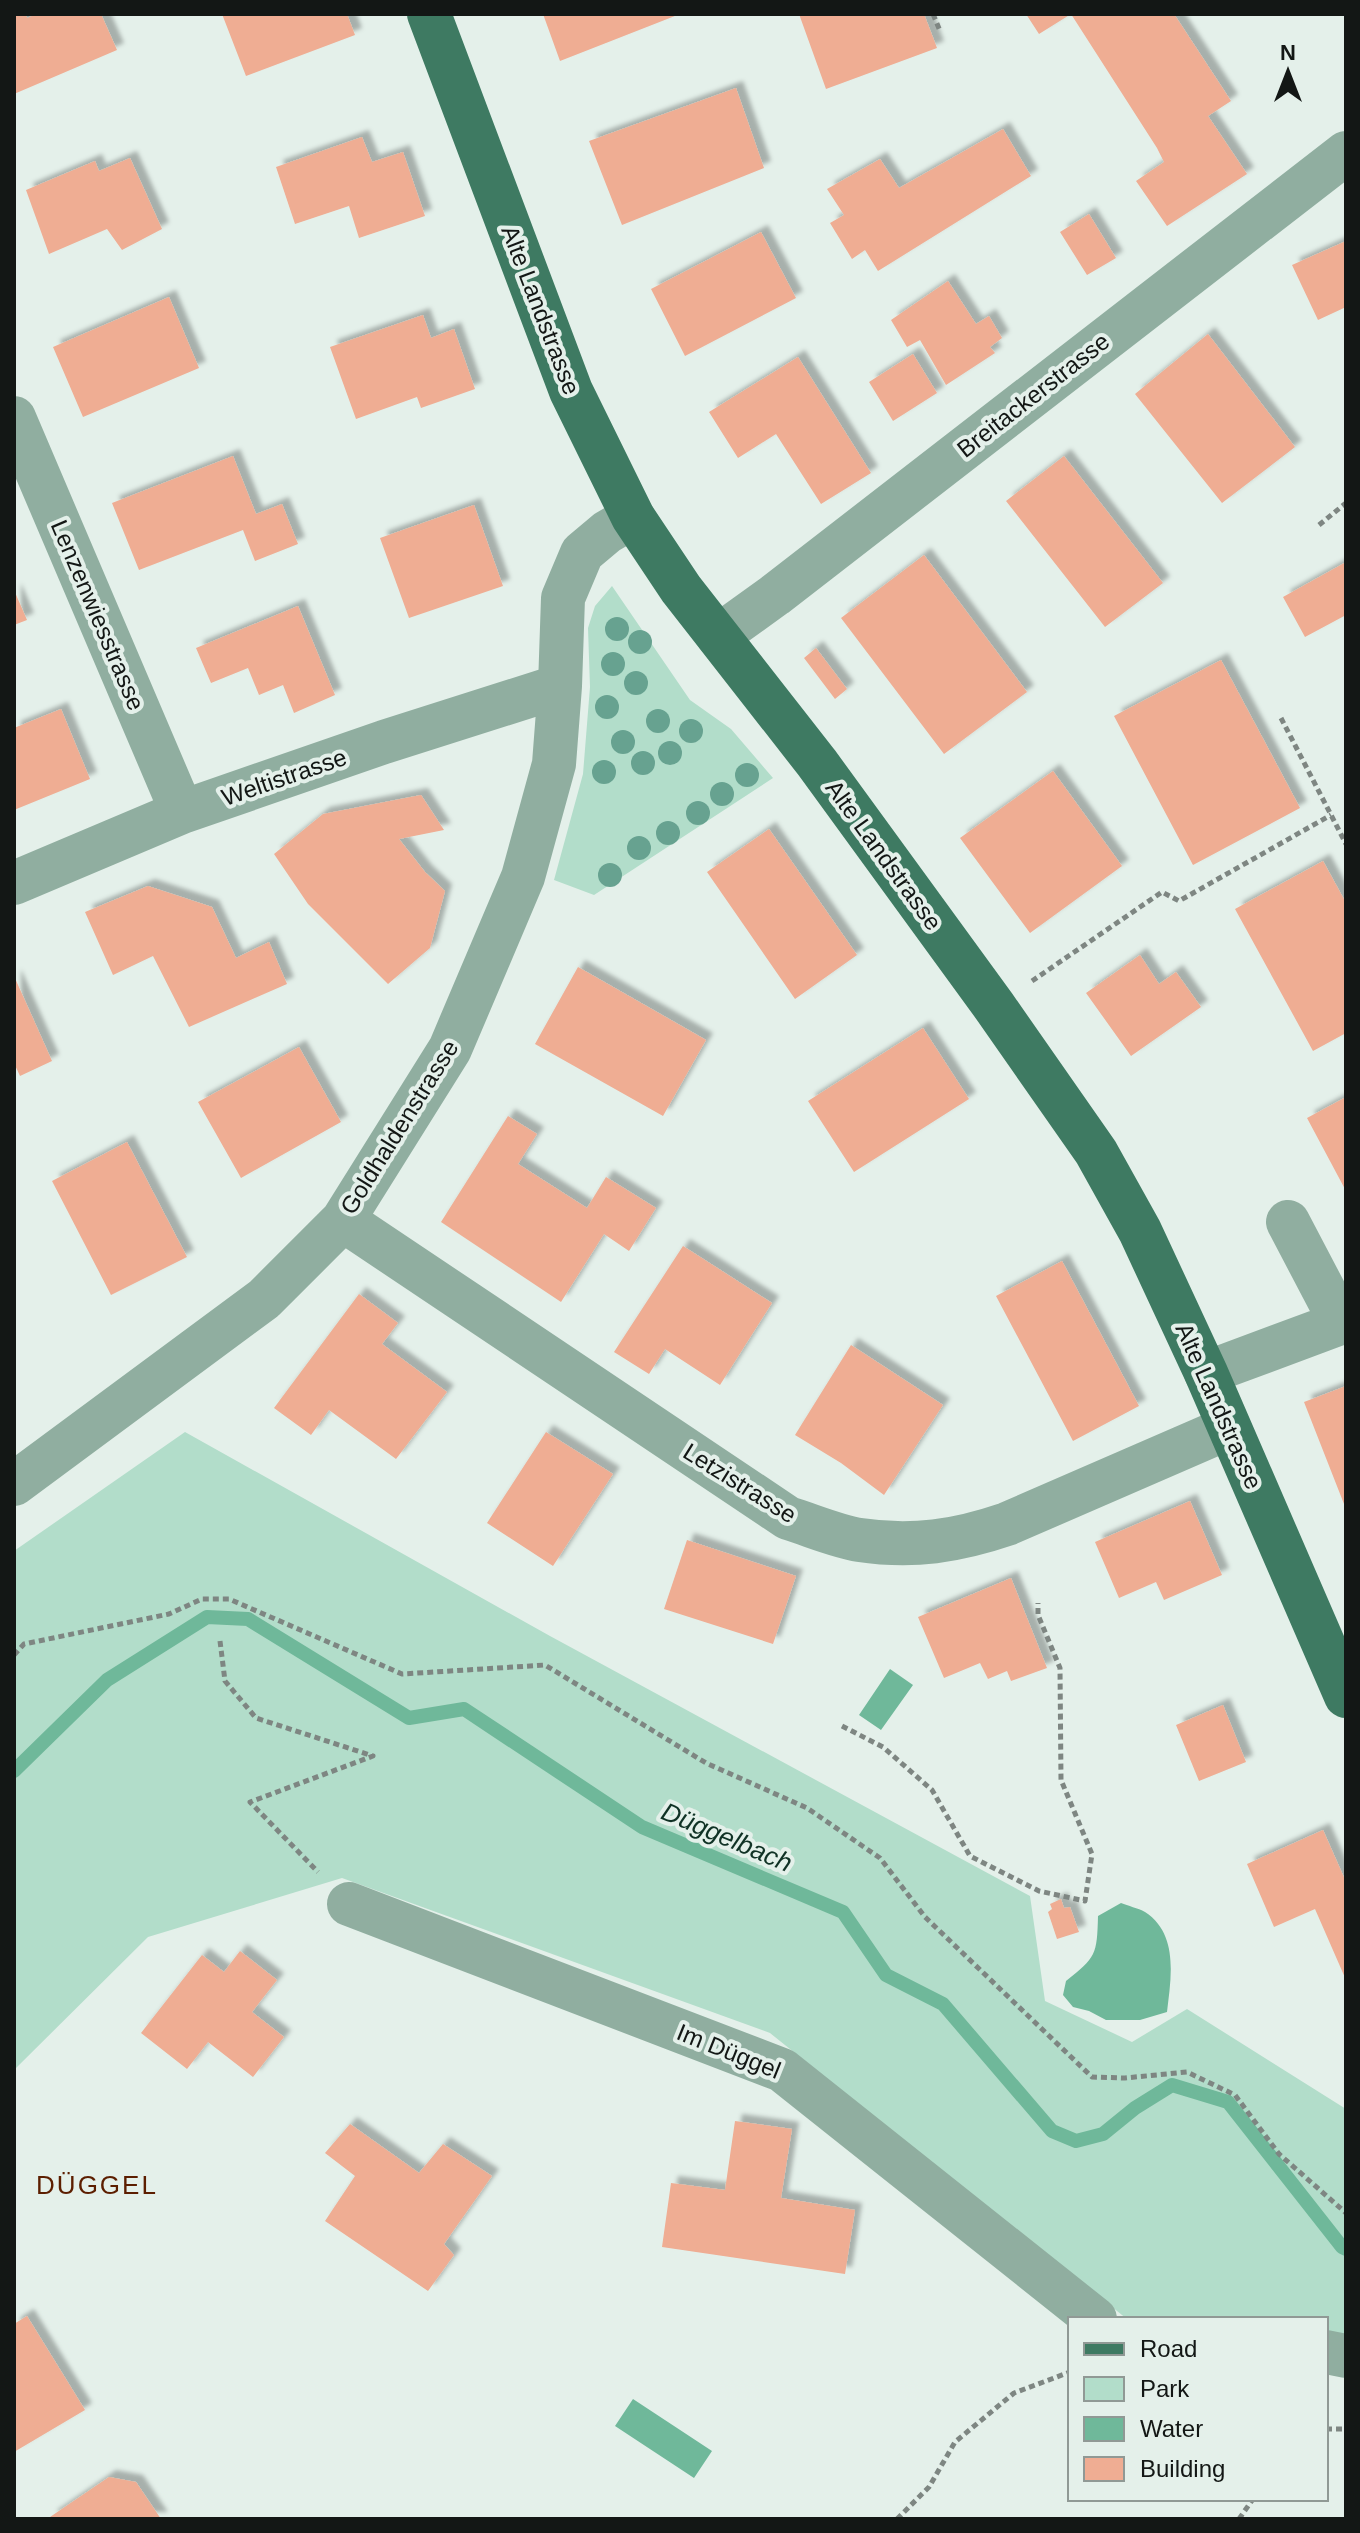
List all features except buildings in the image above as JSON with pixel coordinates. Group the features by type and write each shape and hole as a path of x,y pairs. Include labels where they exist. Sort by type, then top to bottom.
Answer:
{"main road":[{"name":"Alte Landstrasse","path":"429,14 571,391 633,517 681,589 817,763 1096,1152 1140,1231 1206,1373 1346,1696"}],"street":[{"name":"Breitackerstrasse","path":"718,636 1346,153"},
{"name":"Lenzenwiesstrasse","path":"14,418 182,812"},
{"name":"Goldhaldenstrasse","path":"14,1484 264,1299 343,1220 450,1049 523,877 554,764 563,598 582,553 607,532 633,517"},
{"name":"Weltistrasse","path":"14,883 182,812 384,742 560,686"},
{"name":"Letzistrasse","path":"343,1220 788,1518 858,1540 925,1544 974,1535 1007,1524 1228,1428"},
{"path":"1206,1373 1343,1322 1288,1222"},
{"name":"Im Düggel","path":"349,1904 782,2070 1092,2317"}],"path":[{"path":"933,14 940,31"},
{"path":"1319,525 1346,503"},
{"path":"1281,718 1346,844"},
{"path":"994,1006 1162,892 1179,901 1331,815"},
{"path":"14,1655 24,1644 169,1614 202,1599 229,1599 402,1674 545,1665 706,1763 807,1808 880,1858 925,1917 1092,2077 1125,2078 1187,2072 1235,2095 1279,2154 1346,2213"},
{"path":"842,1726 883,1747 932,1790 970,1856 1039,1891 1085,1901 1092,1854 1061,1780 1060,1668 1038,1615 1038,1603"},
{"path":"220,1641 225,1681 256,1718 373,1756 250,1802 349,1904"},
{"path":"897,2519 929,2487 955,2442 1014,2393 1068,2373"},
{"path":"1239,2519 1252,2501"}],"green space":[{"path":"612,586 690,700 731,729 773,778 594,895 554,880 583,774 590,687 588,628 595,606"},
{"path":"185,1432 550,1636 1030,1896 1045,2001 1132,2042 1187,2009 1346,2109 1346,2364 1328,2360 1328,2317 1125,2317 770,2033 342,1878 148,1937 14,2070 14,1551"}],"water":[{"path":"890,1669 913,1685 881,1730 859,1715"},
{"path":"1121,1903 1145,1912 1156,1921 1168,1944 1171,1971 1167,2012 1140,2020 1106,2020 1073,2007 1063,1995 1066,1981 1093,1954 1098,1916"},
{"path":"633,2399 712,2451 694,2478 615,2426"}],"waterway":[{"name":"Düggelbach","path":"14,1771 107,1680 207,1617 248,1619 409,1718 464,1709 642,1827 843,1912 886,1975 943,2004 1052,2131 1076,2141 1103,2134 1135,2108 1172,2085 1228,2102 1346,2249"}],"district":[{"name":"DÜGGEL","path":"97,2185"}]}
